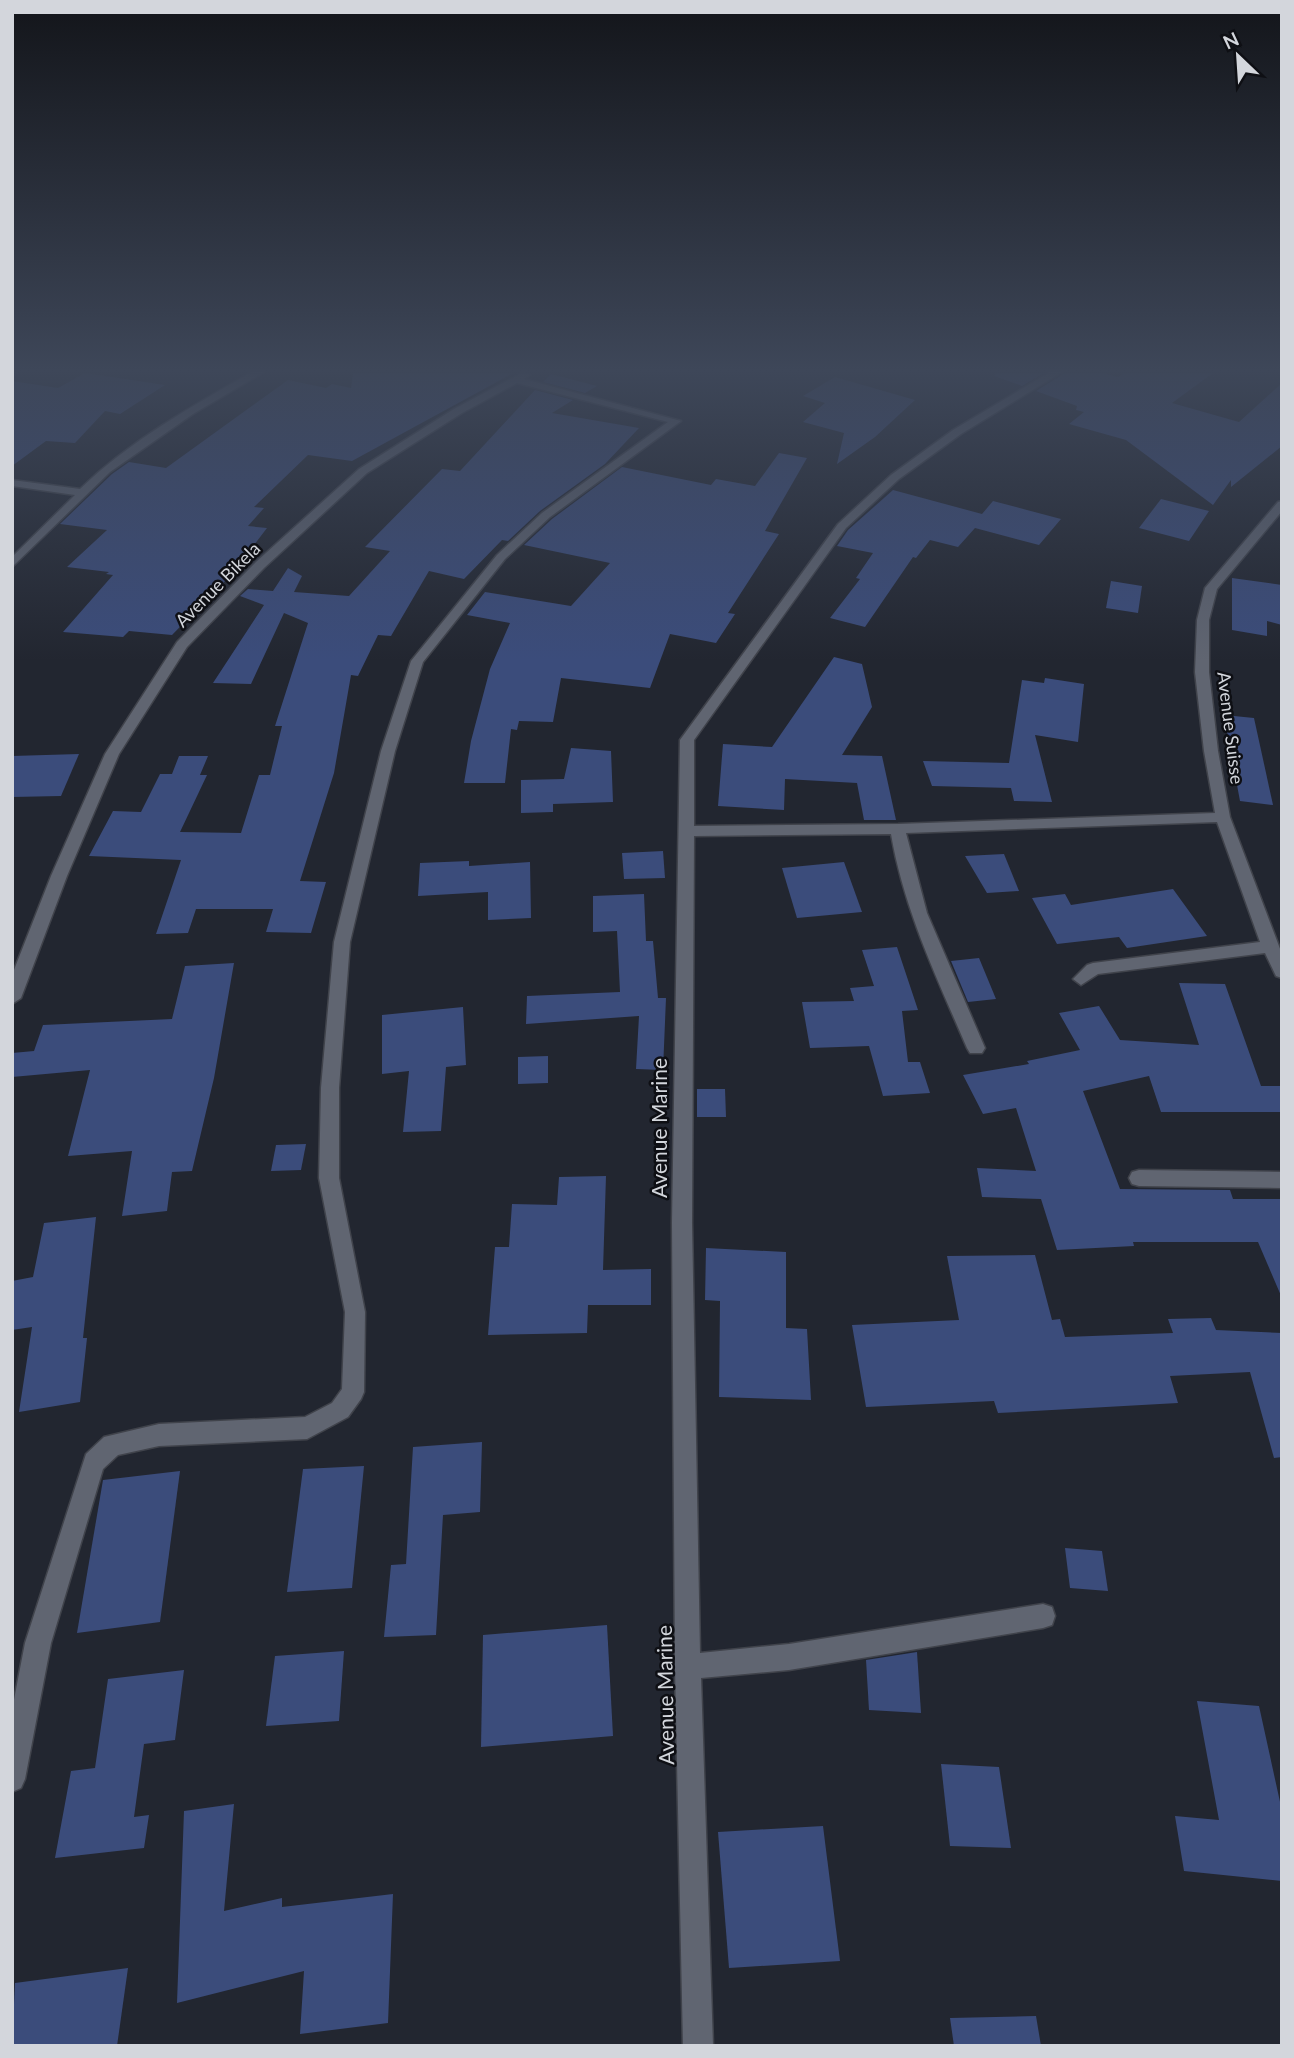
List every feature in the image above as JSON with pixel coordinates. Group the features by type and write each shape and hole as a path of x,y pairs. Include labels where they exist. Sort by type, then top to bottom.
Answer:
{"street":[{"path":"12,564 109,468"},
{"name":"Avenue Bikela","path":"12,998 59,876 112,754 182,645 261,565 368,468"},
{"path":"12,1779 38,1643 94,1462 112,1445 159,1435 307,1428 340,1410 353,1392 355,1312 329,1178 331,1087 342,942 388,751 417,661 501,557 546,515 611,468"},
{"name":"Avenue Marine","path":"698,2046 688,1667 682,1223 687,740 842,526 907,468"},
{"path":"12,483 82,493"},
{"name":"Avenue Suisse","path":"1279,512 1211,588 1203,620 1202,672 1211,751 1223,817 1270,947 1282,972"},
{"path":"684,831 898,829 1223,817"},
{"path":"898,829 905,869 918,913 975,1048"},
{"path":"1081,979 1093,969 1270,947"},
{"path":"1139,1178 1282,1180"},
{"path":"688,1667 789,1657 1043,1616"}],"building":[{"path":"120,468 294,468 254,507 264,508 248,526 267,528 232,574 172,635 129,631 123,637 63,632 113,575 106,574 109,572 67,567 107,530 60,524"},
{"path":"463,468 599,468 540,511 508,541 502,540 464,579 429,571 391,636 378,635 358,676 351,675 334,773 300,881 326,882 311,933 266,932 273,909 196,909 188,933 156,934 181,860 89,856 113,811 141,812 160,774 172,774 179,756 208,756 200,775 207,775 180,832 241,833 259,775 270,775 282,726 275,726 308,623 284,613 251,684 213,683 264,605 240,596 248,589 273,591 288,568 302,576 294,592 349,596 390,551 365,547 442,469 460,471"},
{"path":"621,468 711,485 716,479 755,486 768,468 801,468 765,531 779,534 728,613 735,614 716,643 670,634 650,688 561,678 553,722 519,721 517,730 511,729 505,783 464,783 471,741 490,669 510,623 467,615 485,592 571,606 610,563 524,545 552,519"},
{"path":"1164,468 1255,468 1231,487 1231,480 1213,505"},
{"path":"893,490 982,514 993,501 1061,519 1039,545 975,528 958,547 930,540 916,558 913,557 865,627 830,618 860,579 856,578 873,553 837,546 848,530"},
{"path":"1161,499 1209,511 1189,541 1139,528"},
{"path":"1232,578 1282,585 1282,625 1267,621 1267,636 1232,630"},
{"path":"1111,581 1142,586 1138,613 1106,608"},
{"path":"834,657 862,664 872,707 842,755 882,756 896,820 864,820 857,783 785,779 784,810 718,806 723,744 772,747"},
{"path":"1045,678 1084,684 1078,742 1035,735 1052,802 1014,801 1011,788 932,786 923,761 1009,763 1022,680 1044,683"},
{"path":"1224,715 1254,718 1273,805 1240,801"},
{"path":"571,748 611,751 613,802 553,804 553,812 521,813 521,780 564,779"},
{"path":"79,754 61,796 12,797 12,756"},
{"path":"663,851 665,878 624,879 622,853"},
{"path":"1004,854 1019,891 987,893 965,856"},
{"path":"469,861 469,866 530,862 531,918 488,920 488,892 418,896 420,863"},
{"path":"844,862 862,912 797,918 782,868"},
{"path":"1173,889 1207,936 1127,948 1119,937 1057,944 1032,898 1065,894 1071,905"},
{"path":"644,894 646,941 653,941 658,998 666,998 663,1070 636,1069 639,1016 526,1024 527,996 620,992 617,931 593,932 593,896"},
{"path":"897,947 918,1010 902,1011 908,1062 920,1062 930,1093 883,1096 869,1046 810,1048 802,1002 854,1001 850,988 874,986 862,950"},
{"path":"979,958 996,999 968,1002 951,961"},
{"path":"234,963 214,1078 192,1171 172,1172 167,1211 122,1216 132,1151 68,1156 90,1070 12,1077 12,1053 34,1051 43,1025 172,1019 185,966"},
{"path":"1179,983 1225,984 1261,1086 1282,1086 1282,1112 1161,1112 1149,1076 1083,1091 1120,1189 1230,1190 1233,1199 1282,1199 1282,1298 1258,1242 1133,1242 1134,1246 1057,1250 1041,1199 982,1197 977,1168 1036,1171 1016,1108 983,1114 963,1075 1029,1064 1027,1061 1080,1050 1059,1013 1099,1006 1120,1040 1199,1045"},
{"path":"463,1007 466,1065 446,1067 441,1131 403,1132 409,1071 382,1074 382,1015"},
{"path":"548,1056 548,1083 518,1084 518,1057"},
{"path":"697,1089 725,1089 726,1117 697,1117"},
{"path":"306,1144 301,1170 271,1171 276,1145"},
{"path":"606,1176 603,1270 651,1269 651,1305 588,1305 587,1333 488,1335 495,1247 509,1247 512,1204 557,1205 559,1177"},
{"path":"96,1217 83,1338 87,1338 80,1402 19,1412 32,1327 12,1330 12,1281 33,1277 44,1223"},
{"path":"706,1248 786,1252 786,1328 807,1329 811,1400 719,1397 720,1301 705,1300"},
{"path":"1035,1255 1052,1320 1060,1319 1065,1337 1173,1333 1168,1319 1211,1318 1216,1330 1282,1333 1282,1457 1274,1458 1250,1372 1170,1376 1178,1403 998,1413 994,1401 866,1407 852,1325 959,1320 947,1256"},
{"path":"482,1442 480,1512 443,1515 436,1635 384,1637 391,1565 406,1564 413,1447"},
{"path":"364,1466 352,1588 287,1592 303,1469"},
{"path":"180,1471 160,1622 77,1633 103,1480"},
{"path":"1065,1548 1102,1551 1108,1591 1070,1588"},
{"path":"607,1625 613,1736 481,1747 483,1635"},
{"path":"344,1651 339,1721 266,1726 275,1656"},
{"path":"917,1652 921,1713 869,1710 866,1660"},
{"path":"184,1670 175,1740 144,1744 134,1817 149,1815 144,1848 55,1858 71,1771 95,1768 108,1679"},
{"path":"1197,1701 1259,1706 1282,1811 1282,1881 1184,1871 1175,1816 1219,1820"},
{"path":"941,1764 999,1767 1011,1848 950,1846"},
{"path":"234,1804 224,1911 282,1898 282,1907 393,1894 388,2023 300,2034 304,1971 177,2003 184,1811"},
{"path":"823,1826 840,1961 729,1968 718,1832"},
{"path":"128,1968 117,2046 12,2046 15,1983"},
{"path":"1036,2016 1041,2046 954,2046 950,2018"}]}
